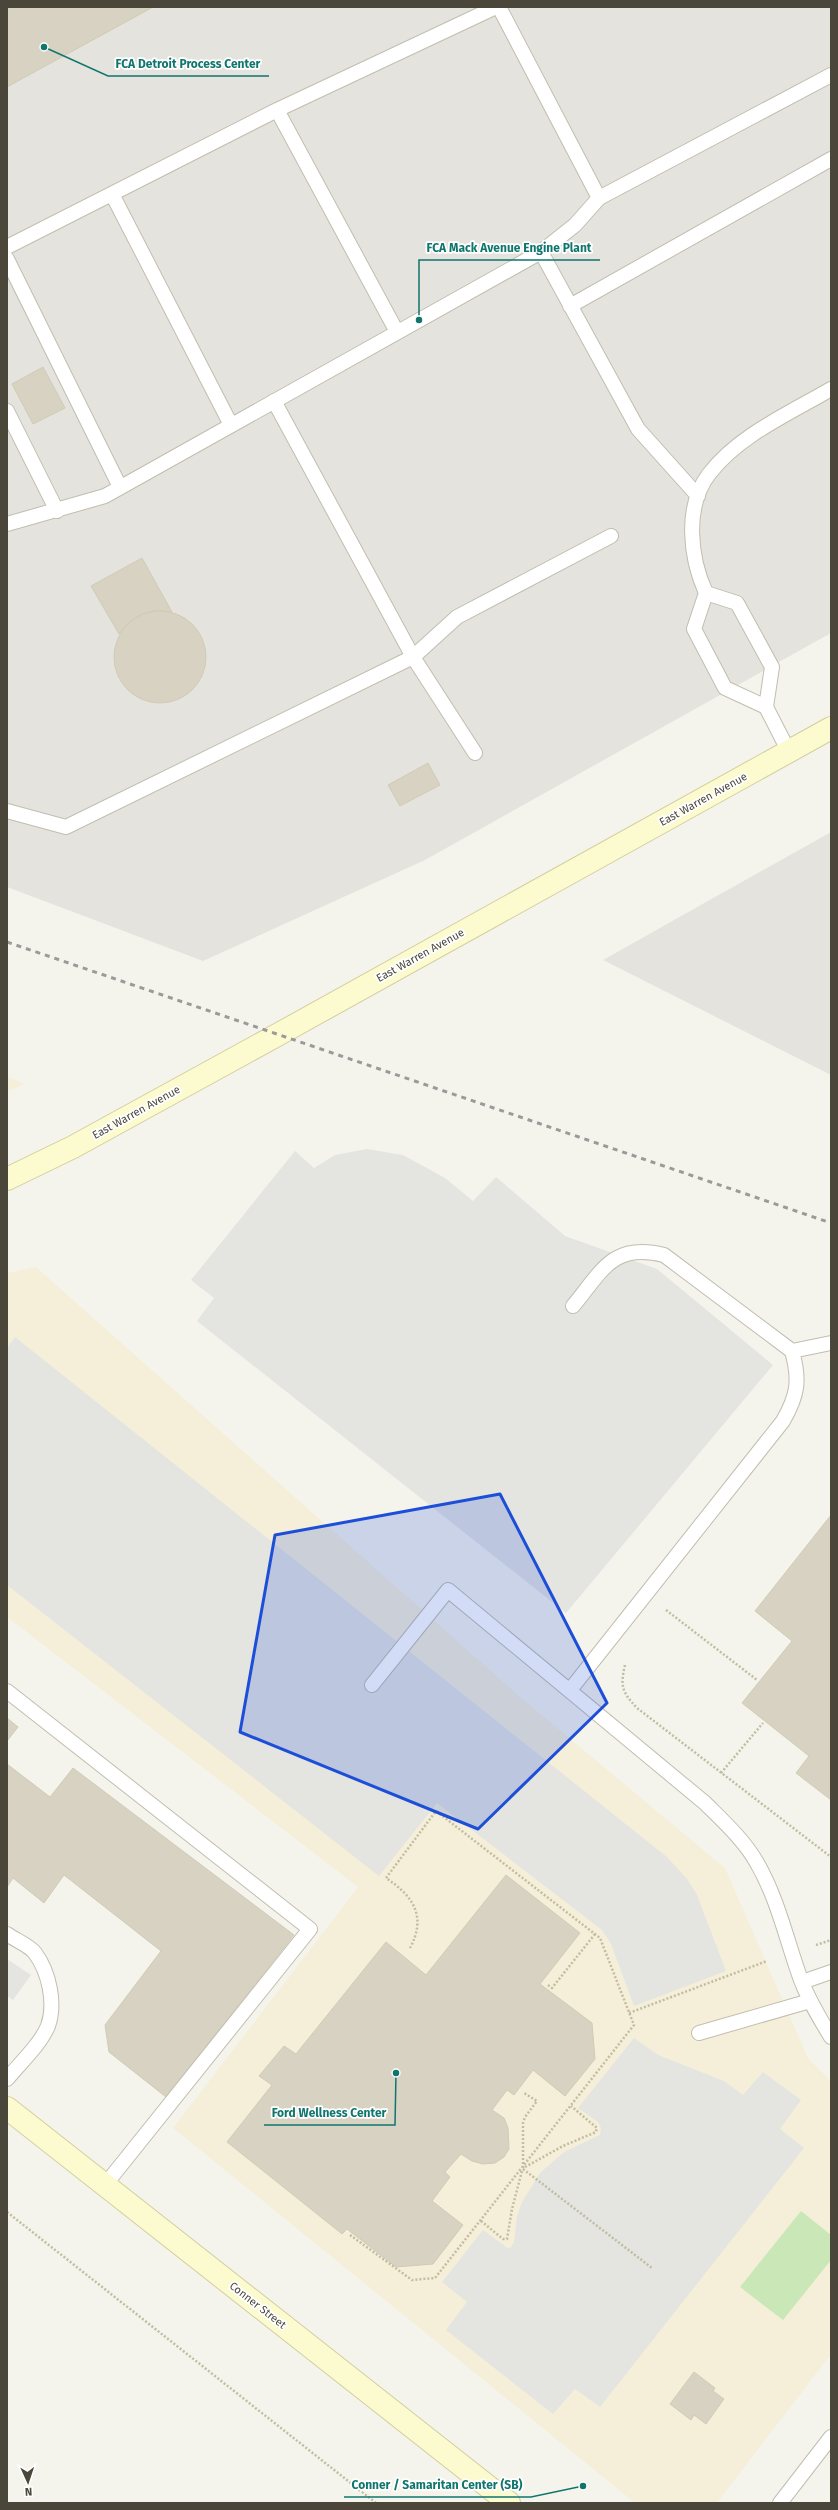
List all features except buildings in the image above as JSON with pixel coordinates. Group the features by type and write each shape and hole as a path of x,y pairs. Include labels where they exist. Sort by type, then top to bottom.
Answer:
{"main road":[{"name":"East Warren Avenue","path":"7,1179 73,1147 831,728"},
{"name":"Conner Street","path":"7,2108 509,2503"}],"lane":[{"path":"7,247 277,110 496,7"},
{"path":"499,7 599,198"},
{"path":"7,524 57,511 105,496 541,252 575,225 599,198 831,75"},
{"path":"277,110 397,332"},
{"path":"570,306 831,159"},
{"path":"112,194 231,425"},
{"path":"541,252 638,429 698,496"},
{"path":"7,259 120,487"},
{"path":"766,707 725,688 694,629 706,593 701,581 693,547 693,520 698,496 709,474 734,449 767,426 831,389"},
{"path":"274,401 413,657 475,752"},
{"path":"7,410 57,511"},
{"path":"7,811 66,827 413,657 457,616 612,536"},
{"path":"706,593 737,603 772,667 766,707 789,752"},
{"path":"570,1690 782,1421 794,1402 797,1382 797,1368 792,1351 664,1255 652,1252 635,1251 619,1255 607,1265 573,1306"},
{"path":"792,1351 831,1343"},
{"path":"372,1685 448,1590 706,1803 734,1832 757,1864 771,1895 810,2001 831,2037"},
{"path":"7,1691 310,1929 105,2185"},
{"path":"7,1934 34,1952 48,1978 51,2000 48,2026 39,2040 7,2079"},
{"path":"802,1982 831,1972"},
{"path":"699,2033 810,2001"},
{"path":"780,2503 831,2437"}],"path":[{"path":"661,1615 670,1603"},
{"path":"666,1609 757,1680"},
{"path":"628,1659 622,1680 625,1695 637,1708 831,1857"},
{"path":"721,1773 763,1723"},
{"path":"350,2235 412,2280 435,2278 523,2169 634,2025 600,1938 436,1811 386,1878 401,1888 416,1909 416,1937 410,1948"},
{"path":"548,1985 552,1988 595,1934"},
{"path":"629,2012 791,1952"},
{"path":"481,2221 503,2239 507,2239 512,2209 523,2169 523,2123 525,2117 537,2102 524,2093"},
{"path":"523,2169 563,2146 596,2132 597,2128 571,2106"},
{"path":"523,2169 652,2268"},
{"path":"7,2212 376,2503"}],"highlighted area":[{"path":"500,1494 607,1703 478,1829 240,1732 275,1535"}],"shaded area":[{"path":"7,7 831,7 831,633 425,860 203,961 7,887"},
{"path":"831,832 831,1075 603,960"},
{"path":"7,1076 24,1084 7,1092"},
{"path":"367,1149 403,1155 445,1178 473,1201 496,1177 565,1236 657,1269 773,1365 566,1613 197,1321 214,1298 191,1280 295,1151 314,1168 335,1155"},
{"path":"36,1267 520,1697 725,1868 808,2058 831,2081 831,2354 717,2503 635,2503 173,2128 358,1887 7,1617 7,1273"},
{"path":"15,1337 667,1857 687,1879 697,1895 726,1971 634,2006 611,1944 602,1930 437,1803 379,1876 7,1585 7,1348"},
{"path":"7,1959 31,1975 13,2000 7,1996"},
{"path":"634,2038 658,2055 724,2081 743,2095 763,2072 801,2100 780,2129 804,2148 600,2407 575,2389 553,2414 446,2330 467,2302 442,2282 483,2230 509,2249 514,2243 517,2216 522,2202 540,2173 564,2152 600,2135 601,2128 598,2122 578,2108"}],"green space":[{"path":"801,2211 831,2235 831,2260 783,2320 740,2287"}],"railway":[{"path":"7,942 831,1223"}],"place":[{"name":"FCA Detroit Process Center","path":"44,47"},
{"name":"FCA Mack Avenue Engine Plant","path":"419,320"},
{"name":"Ford Wellness Center","path":"396,2073"},
{"name":"Conner / Samaritan Center (SB)","path":"583,2486"}]}
